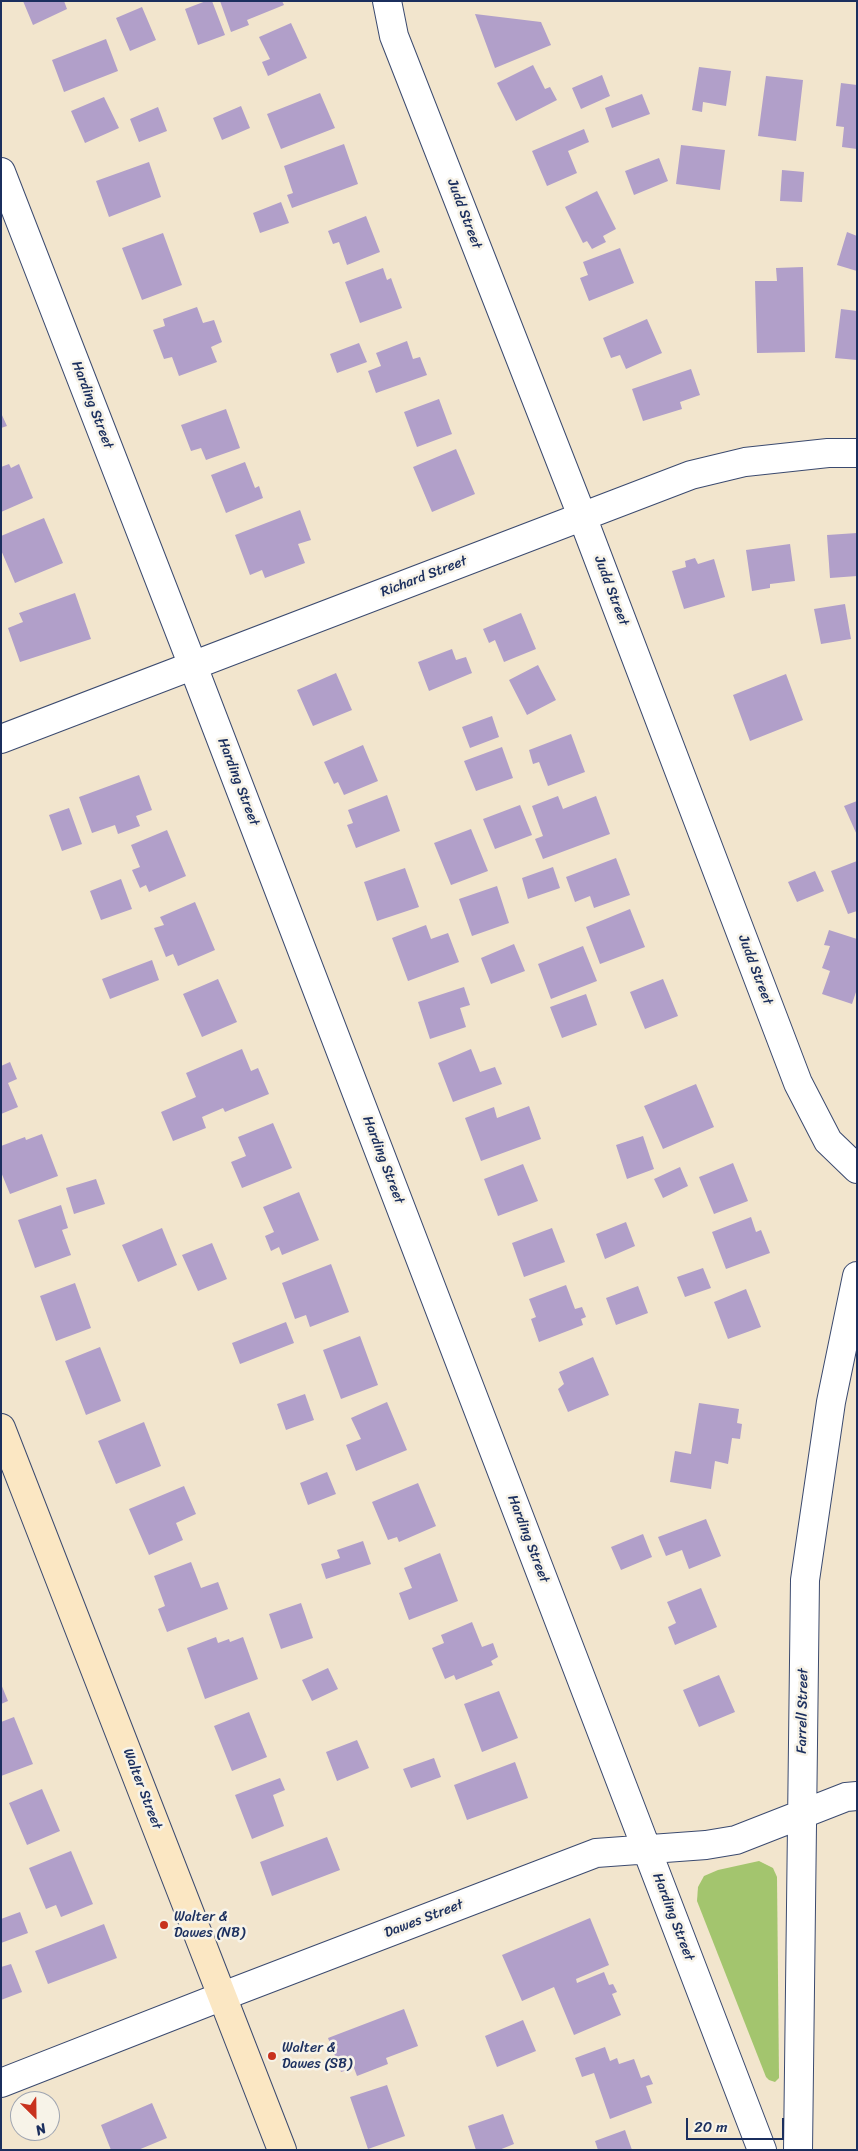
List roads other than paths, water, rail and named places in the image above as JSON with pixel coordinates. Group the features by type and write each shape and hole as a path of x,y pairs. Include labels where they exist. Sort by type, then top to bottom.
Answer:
{"street":[{"name":"Judd Street","path":"387,1 394,36 582,516 798,1083 828,1141 857,1169"},
{"name":"Harding Street","path":"1,172 193,666 762,2150"},
{"name":"Richard Street","path":"1,739 691,475 745,462 857,453"},
{"name":"Farrell Street","path":"798,2150 801,1814 806,1580 831,1402 857,1276"},
{"name":"Walter Street","path":"1,1428 282,2150"},
{"name":"Dawes Street","path":"1,2083 596,1853 706,1845 736,1840 846,1797 857,1796"}],"place":[{"name":"Walter & Dawes (NB)","path":"164,1925"},
{"name":"Walter & Dawes (SB)","path":"272,2056"}]}
